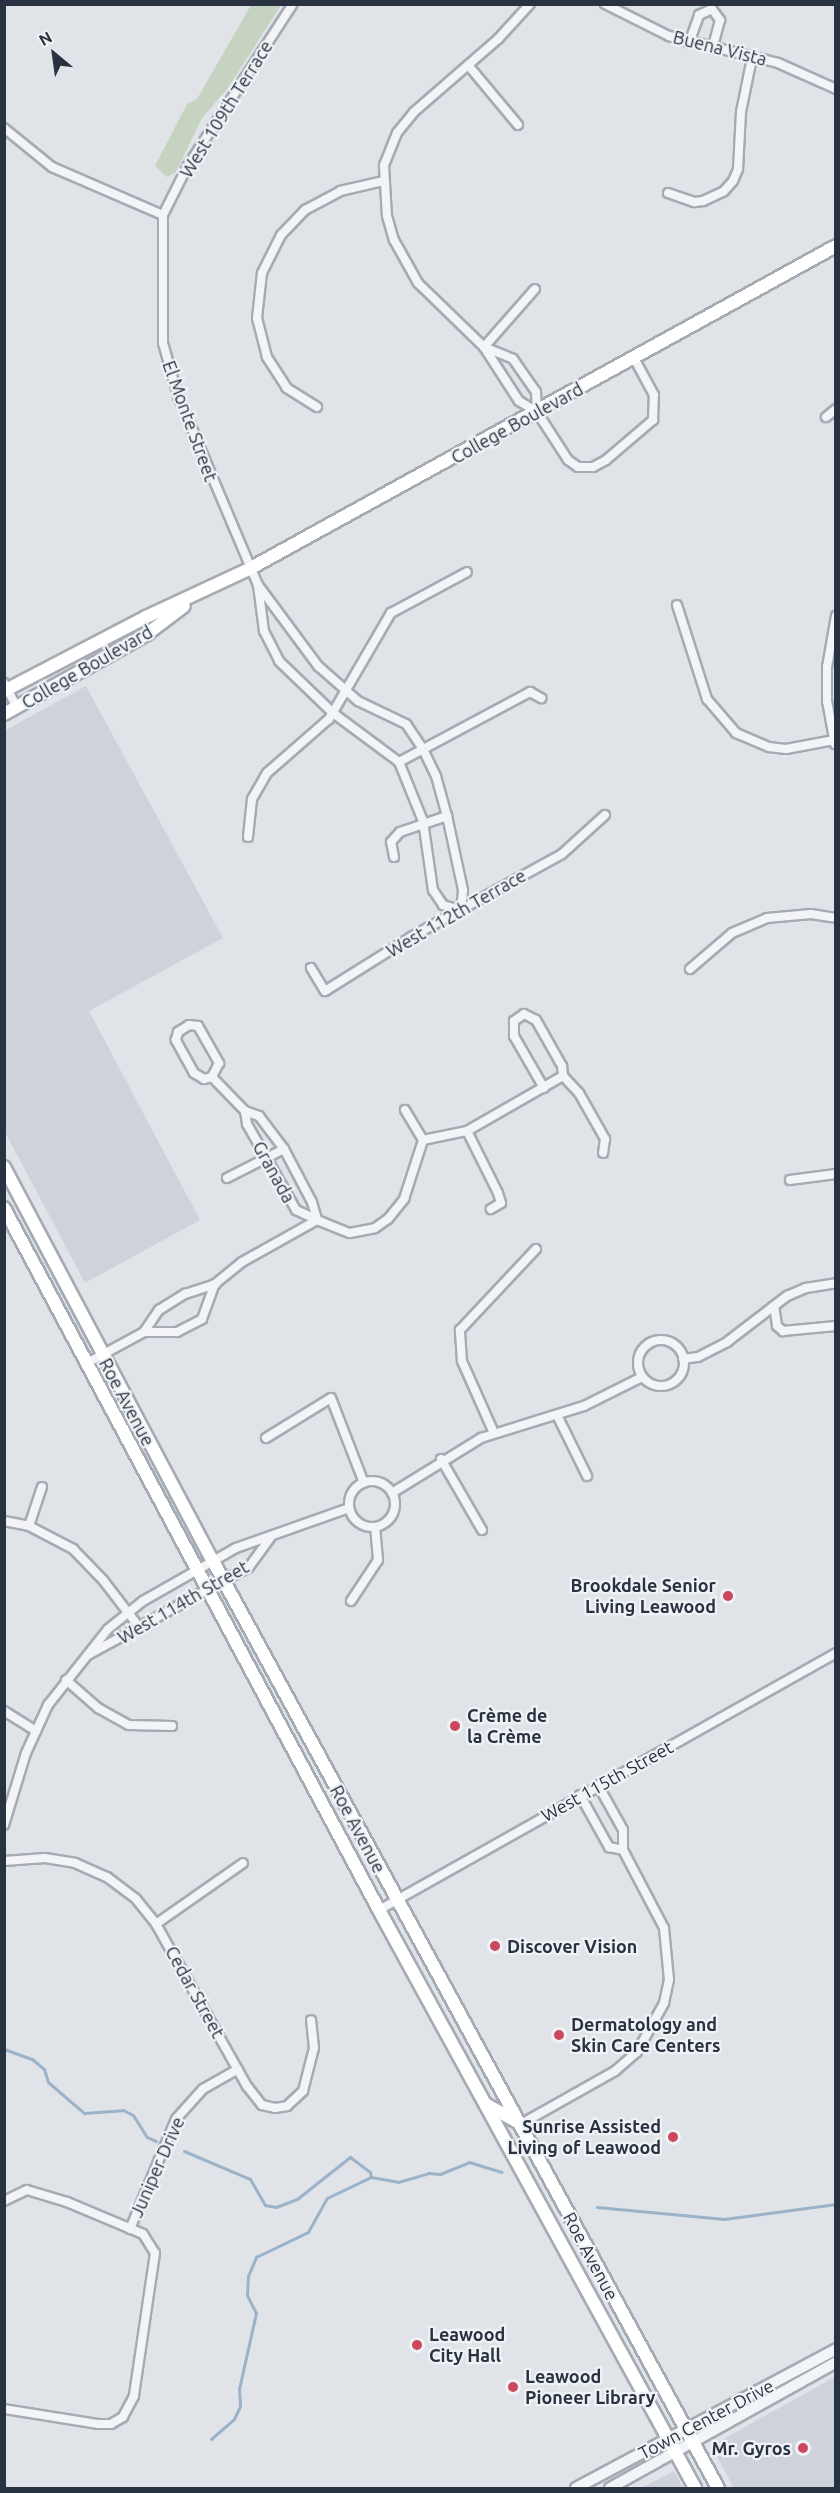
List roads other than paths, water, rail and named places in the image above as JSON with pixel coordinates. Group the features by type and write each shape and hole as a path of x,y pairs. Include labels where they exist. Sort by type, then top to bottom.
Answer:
{"main road":[{"name":"College Boulevard","path":"6,688 146,617 197,596 249,569 836,246"},
{"name":"College Boulevard","path":"4,714 147,634 197,596"},
{"name":"Roe Avenue","path":"4,1167 224,1583 718,2488"},
{"name":"Roe Avenue","path":"4,1208 379,1910 695,2488"},
{"path":"484,2102 510,2121 521,2124"}],"street":[{"name":"West 109th Terrace","path":"163,214 187,167 293,4"},
{"path":"530,4 468,65 407,119 386,156 383,181 387,216 405,264 429,297 484,347 519,401 537,412 568,460 578,467 593,467 606,460 645,430 656,411 654,395 634,358"},
{"name":"Buena Vista","path":"605,4 689,43 804,71 836,89"},
{"path":"689,43 699,15 712,9 720,20 712,49"},
{"path":"668,193 693,202 703,201 724,191 733,181 738,169 741,112 752,58"},
{"path":"468,65 519,125"},
{"path":"4,128 52,167 163,214"},
{"path":"317,407 287,388 267,357 257,318 262,273 281,235 305,210 340,191 383,181"},
{"name":"El Monte Street","path":"163,214 161,321 165,352 178,396 249,569 304,651 345,692 406,724 423,749 436,776 447,816 463,890 461,910"},
{"path":"484,347 534,289"},
{"path":"484,347 513,359 536,392 537,412"},
{"path":"826,417 836,409"},
{"path":"248,837 252,799 267,773 333,713 391,613 467,572"},
{"name":"El Monte Street","path":"258,585 264,632 279,661 333,713 399,762"},
{"path":"677,605 707,699 736,733 769,747 786,749 835,742 827,701 827,667 836,616"},
{"path":"6,688 18,707"},
{"path":"461,910 443,904 433,890 423,821 399,762 530,692 541,698"},
{"name":"West 112th Terrace","path":"311,968 325,990 562,854 605,815"},
{"path":"394,857 390,848 394,837 423,821 447,816"},
{"path":"690,969 718,943 758,921 782,914 836,918"},
{"path":"544,1088 513,1036 511,1027 518,1017 531,1015 536,1020 562,1066 563,1077 579,1093 605,1140 603,1153"},
{"path":"189,1025 198,1026 219,1063 212,1077 204,1079 194,1073 176,1040 178,1032 189,1025"},
{"path":"87,1363 144,1332 159,1310 184,1294 215,1284 242,1262 317,1220 312,1202 284,1149 259,1116 245,1111 212,1077"},
{"path":"405,1110 423,1140 467,1131 563,1077"},
{"name":"Granada","path":"245,1111 247,1124 296,1210 350,1233 375,1228 388,1219 404,1198 423,1140"},
{"path":"467,1131 498,1193 501,1203 491,1209"},
{"path":"227,1178 265,1156 284,1149"},
{"path":"790,1180 836,1174"},
{"path":"494,1433 462,1361 460,1330 536,1249"},
{"path":"683,1359 698,1357 727,1342 774,1306 806,1288 836,1283"},
{"path":"144,1332 177,1332 202,1319 215,1284"},
{"path":"774,1306 777,1326 783,1331 836,1326"},
{"path":"650,1343 672,1343 683,1359 680,1376 669,1385 654,1385 642,1377 640,1354 650,1343"},
{"path":"392,1493 441,1460 494,1433 598,1400 642,1377"},
{"path":"266,1437 331,1398 364,1483"},
{"path":"557,1414 587,1476"},
{"path":"441,1460 482,1530"},
{"path":"364,1483 380,1483 392,1493 393,1514 375,1527 357,1521 350,1508 352,1494 364,1483"},
{"path":"29,1526 42,1487"},
{"name":"West 114th Street","path":"4,1825 36,1731 66,1680 108,1629 128,1613 197,1569 256,1539 271,1536 350,1508"},
{"path":"4,1521 29,1526 73,1549 140,1628"},
{"path":"351,1601 378,1560 375,1527"},
{"name":"West 114th Street","path":"85,1657 249,1568 271,1536"},
{"name":"West 115th Street","path":"379,1910 836,1653"},
{"path":"66,1680 98,1708 129,1725 172,1725"},
{"path":"4,1711 36,1731"},
{"path":"521,2124 615,2071 637,2052 662,2009 669,1980 664,1928 623,1850 623,1830 598,1785"},
{"path":"580,1795 609,1846 623,1850"},
{"name":"Cedar Street","path":"4,1861 45,1858 97,1871 126,1890 156,1924 238,2069 262,2105 275,2108 287,2106 303,2091 313,2061 311,2020"},
{"path":"156,1924 243,1863"},
{"name":"Juniper Drive","path":"4,2409 98,2424 120,2419 130,2410 155,2253 144,2234 130,2229 176,2119 203,2089 238,2069"},
{"path":"4,2201 27,2190 56,2198 130,2229"},
{"name":"Town Center Drive","path":"576,2488 836,2349"},
{"name":"Town Center Drive","path":"610,2488 836,2362"}],"waterway":[{"path":"4,2049 32,2059 44,2069 48,2082 84,2113 123,2110 133,2115 147,2137 156,2141"},
{"path":"184,2151 250,2179 265,2205 276,2207 297,2199 350,2157 370,2172 371,2177"},
{"path":"211,2439 234,2419 240,2406 239,2389 256,2313 247,2295 248,2276 256,2257 308,2232 327,2198 371,2177 398,2182 429,2173 440,2174 469,2162 501,2172"},
{"path":"597,2207 724,2219 836,2204"}],"place":[{"name":"Brookdale Senior Living Leawood","path":"728,1596"},
{"name":"Crème de la Crème","path":"455,1726"},
{"name":"Discover Vision","path":"495,1946"},
{"name":"Dermatology and Skin Care Centers","path":"559,2035"},
{"name":"Sunrise Assisted Living of Leawood","path":"673,2137"},
{"name":"Leawood City Hall","path":"417,2345"},
{"name":"Leawood Pioneer Library","path":"513,2387"},
{"name":"Mr. Gyros","path":"803,2448"}]}
